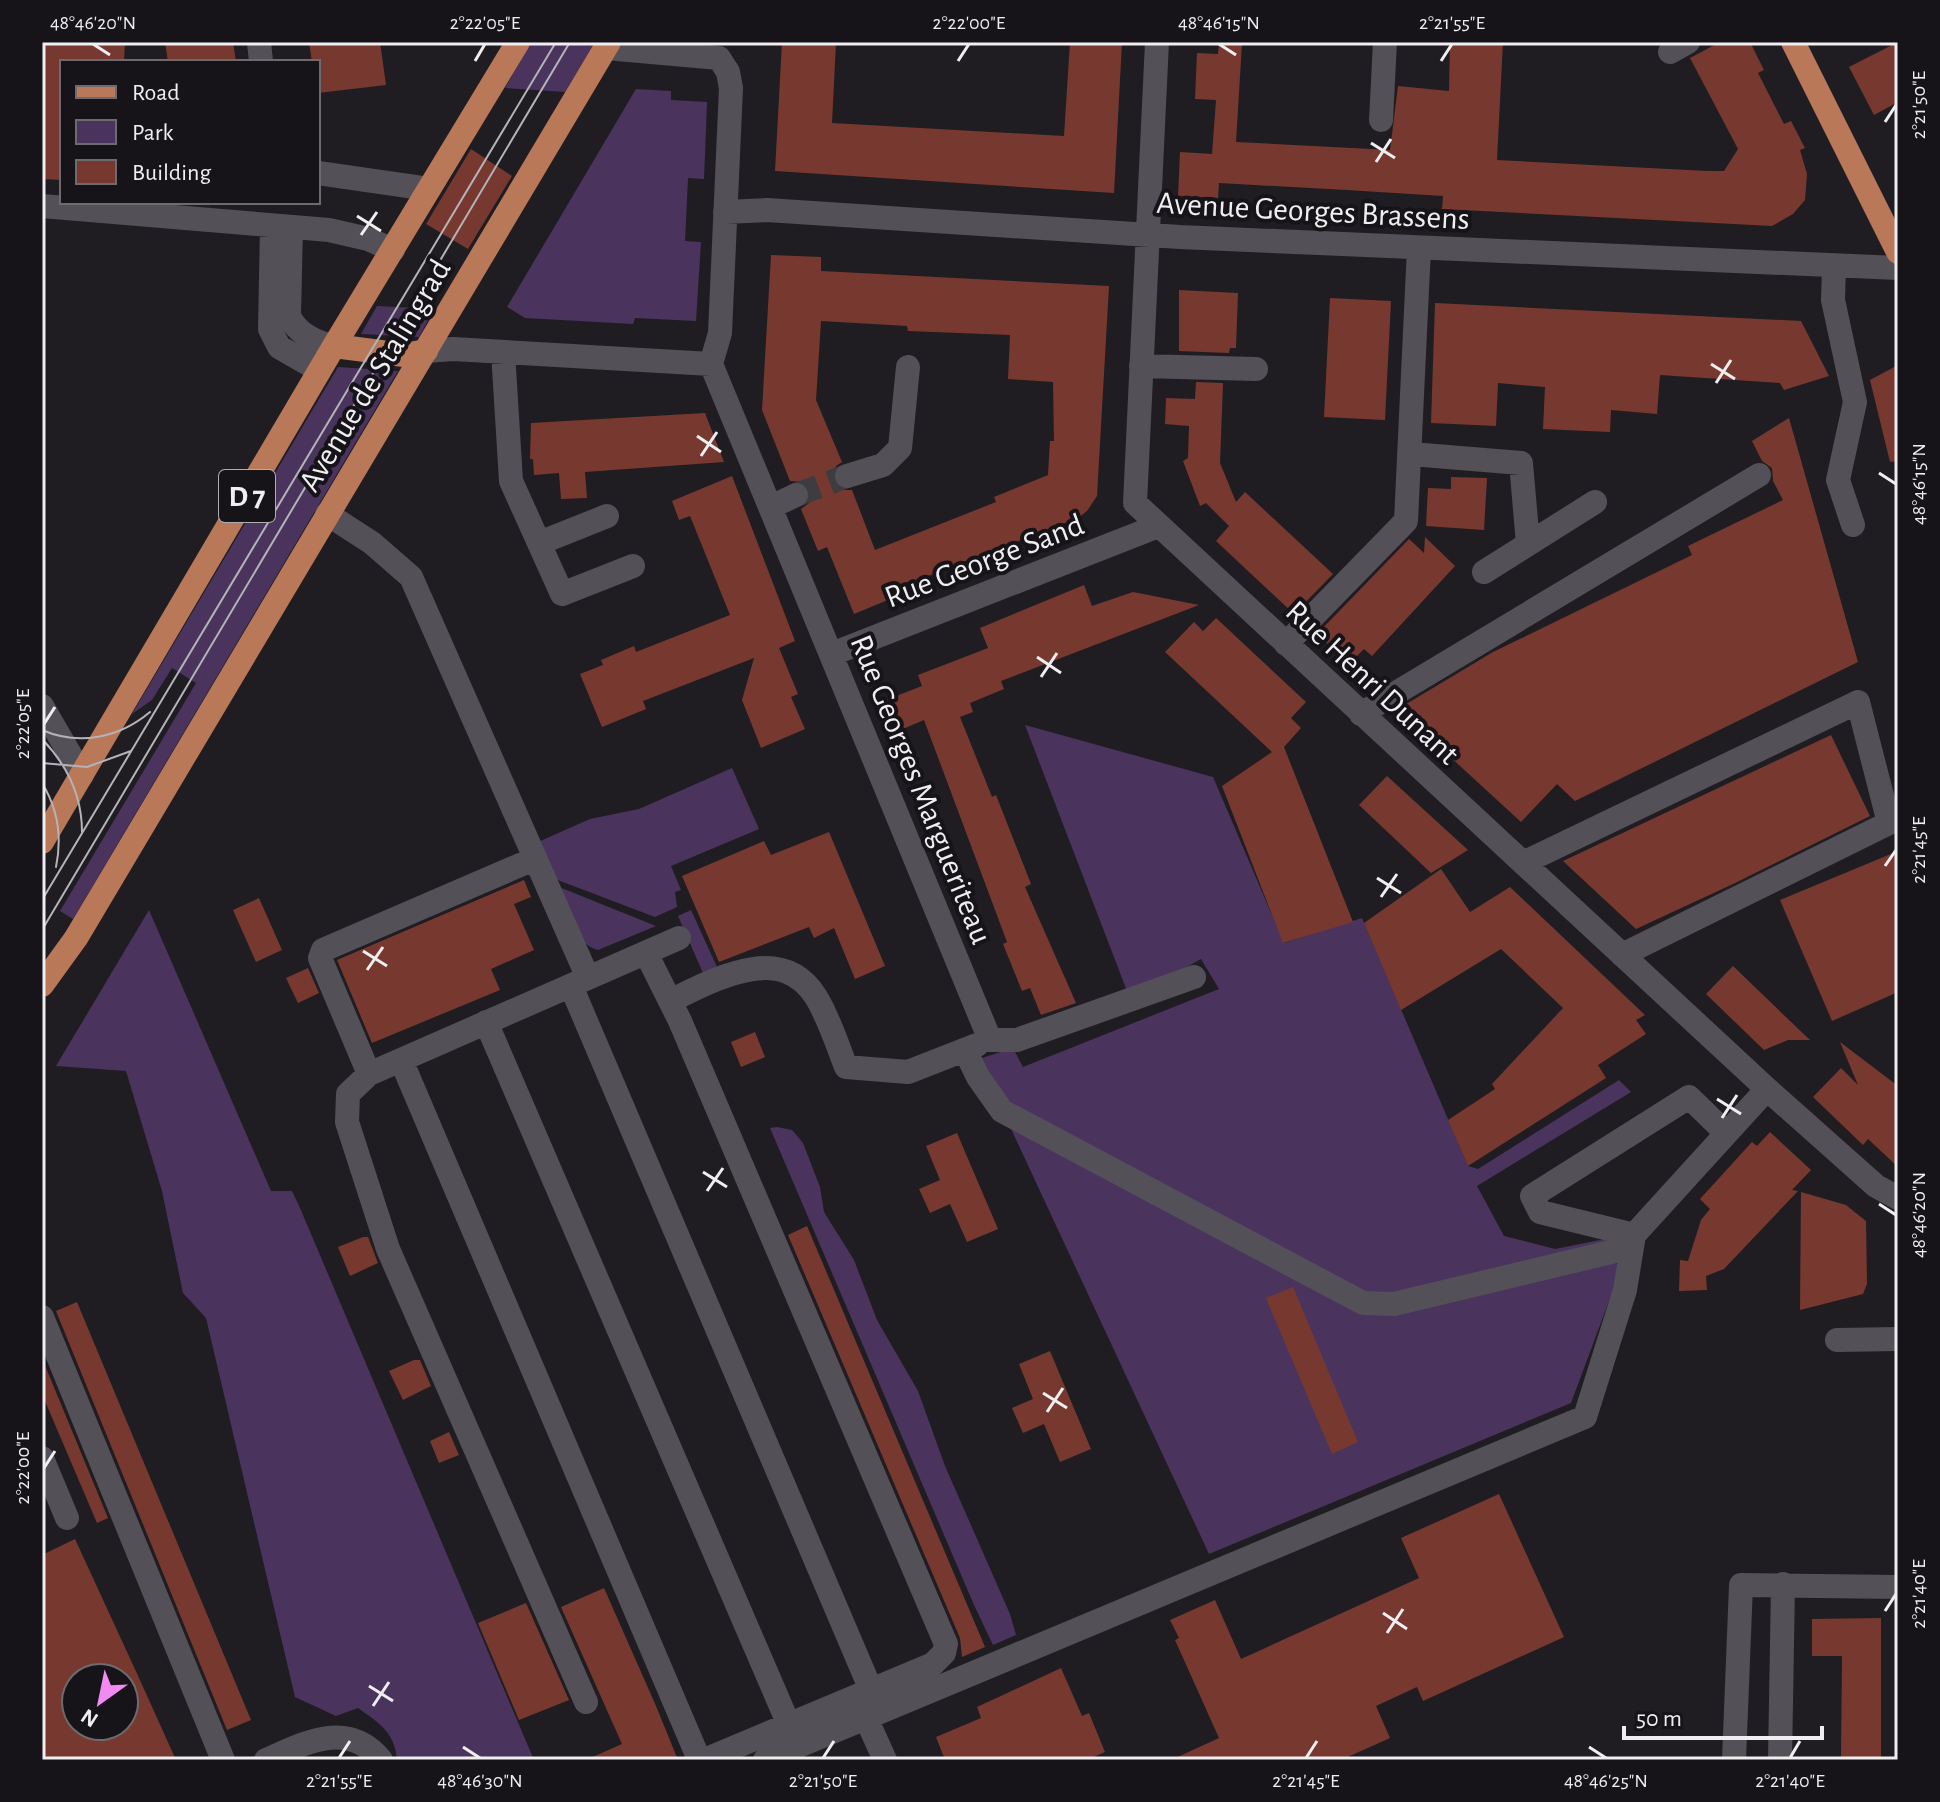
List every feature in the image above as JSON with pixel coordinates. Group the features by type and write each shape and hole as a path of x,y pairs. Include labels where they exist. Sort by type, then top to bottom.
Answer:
{"main road":[{"name":"D 7","path":"42,842 319,370 518,42"},
{"path":"1793,42 1898,252"},
{"name":"Avenue de Stalingrad","path":"42,985 76,938 608,45"},
{"path":"334,346 404,355 426,351"}],"street":[{"name":"Rue Henri Dunant","path":"1157,42 1135,503 1767,1089 1876,1186 1898,1198"},
{"path":"1381,120 1385,42"},
{"path":"426,351 503,352 711,364 720,333 731,88 728,72 719,58 608,45"},
{"path":"320,173 429,189"},
{"path":"87,204 265,220 368,239 393,250"},
{"path":"42,206 265,220"},
{"name":"Avenue Georges Brassens","path":"725,212 767,210 1419,248 1898,268"},
{"path":"265,220 289,316 295,328 321,344 334,346"},
{"path":"265,220 270,329 279,347 319,370"},
{"path":"1286,644 1406,521 1419,248"},
{"path":"1834,267 1833,300 1855,402 1838,480 1853,525"},
{"path":"503,352 511,481 542,542 562,594 633,566"},
{"name":"Rue Georges Margueriteau","path":"711,364 990,1040"},
{"path":"1141,366 1256,369"},
{"path":"847,476 883,465 900,448 908,367"},
{"path":"1411,454 1521,463 1528,544"},
{"path":"1361,714 1759,475"},
{"path":"771,507 796,495"},
{"path":"1484,572 1595,502"},
{"path":"327,514 372,543 411,577 534,859 580,982 871,1690"},
{"path":"542,542 607,516"},
{"name":"Rue George Sand","path":"832,654 1158,526"},
{"path":"1523,863 1858,702 1889,823 1622,955"},
{"path":"42,706 82,775"},
{"path":"369,1074 320,958 323,950 534,859"},
{"path":"586,1702 388,1249 347,1122 348,1094 369,1074 679,938"},
{"path":"401,1060 698,1757 709,1758 933,1664 944,1653 946,1644 670,1001 646,953"},
{"path":"670,1001 734,971 769,967 800,978 816,997 846,1067 908,1072 990,1040 1017,1040 1194,977"},
{"path":"486,1022 789,1725"},
{"path":"965,1050 978,1077 1002,1111 1363,1303 1394,1304 1633,1241"},
{"path":"765,1760 1585,1417 1627,1282 1633,1241 1767,1089"},
{"path":"1633,1241 1540,1212 1532,1196 1689,1097 1726,1133"},
{"path":"43,1323 223,1760"},
{"path":"1837,1340 1898,1339"},
{"path":"42,1458 67,1518"},
{"path":"1780,1760 1783,1584"},
{"path":"1734,1760 1741,1585 1898,1587"},
{"path":"866,1718 885,1760"},
{"path":"266,1760 319,1737 334,1736 350,1738 381,1760"}],"green space":[{"path":"531,42 595,42 565,92 505,88"},
{"path":"636,89 671,91 671,100 707,102 704,179 688,178 685,241 701,242 696,321 635,318 633,324 525,318 507,307"},
{"path":"377,306 434,309 419,337 361,334"},
{"path":"338,367 398,371 73,919 60,911 196,683 172,668 152,700 132,714"},
{"path":"1025,725 1213,777 1284,943 1362,918 1468,1166 1478,1169 1619,1080 1631,1092 1477,1186 1504,1236 1555,1249 1610,1238 1612,1261 1622,1266 1571,1403 1209,1554 986,1075 982,1058 1013,1048 1023,1067 1219,989 1201,959 1167,978 1127,991"},
{"path":"732,768 759,829 671,866 681,890 675,892 677,907 655,917 555,879 538,842 590,819 639,809"},
{"path":"559,887 656,926 598,950 583,941 577,933"},
{"path":"149,910 271,1191 292,1191 300,1208 534,1760 397,1760 389,1735 358,1708 336,1716 295,1697 206,1318 183,1293 162,1191 126,1071 56,1066"},
{"path":"691,910 717,967 703,973 678,916"},
{"path":"770,1128 792,1130 803,1143 820,1187 824,1212 854,1260 877,1320 918,1391 945,1466 1010,1614 1016,1635 993,1645 974,1605"}],"building":[{"path":"42,42 125,42 124,60 60,60 60,180 42,179"},
{"path":"165,42 233,42 236,60 168,60"},
{"path":"309,42 380,42 386,85 320,93 320,60 312,60"},
{"path":"782,42 836,42 832,123 1064,136 1070,42 1122,42 1114,193 775,171"},
{"path":"1450,42 1503,42 1497,160 1724,171 1738,149 1690,58 1720,42 1750,42 1764,70 1758,73 1784,124 1791,121 1805,148 1800,150 1807,174 1805,200 1793,214 1772,226 1442,209 1443,196 1219,183 1218,198 1178,196 1180,152 1212,154 1216,100 1195,99 1197,53 1218,54 1219,43 1242,44 1236,142 1390,150 1398,86 1449,91"},
{"path":"1898,42 1898,102 1874,115 1849,67"},
{"path":"471,149 512,176 468,249 426,224"},
{"path":"771,255 821,257 821,271 1109,286 1097,496 1087,511 1078,518 892,590 895,597 854,614 827,547 818,551 801,509 809,503 810,489 804,482 790,481 762,410","holes":["821,321 907,326 908,331 1010,335 1008,379 1053,382 1054,441 1050,441 1048,475 994,497 996,502 875,550 852,490 843,490 833,480 836,466 842,462 816,400"]},
{"path":"1179,290 1238,293 1236,348 1230,348 1229,353 1179,351"},
{"path":"1330,298 1391,301 1385,420 1324,417"},
{"path":"1435,303 1801,321 1829,376 1784,390 1780,383 1660,375 1657,414 1611,410 1610,432 1543,429 1545,387 1498,383 1496,426 1431,423"},
{"path":"1898,365 1898,461 1890,462 1870,380"},
{"path":"1196,382 1223,383 1220,463 1236,502 1245,492 1333,574 1294,614 1216,541 1229,526 1206,503 1200,506 1183,461 1188,458 1189,426 1165,424 1166,398 1195,399"},
{"path":"705,413 724,462 585,472 587,498 561,499 559,473 534,475 533,459 530,459 531,423"},
{"path":"1789,418 1858,662 1575,801 1557,784 1521,822 1398,709 1493,652 1692,555 1688,546 1783,500 1773,481 1772,468 1762,461 1752,441"},
{"path":"732,476 795,641 779,648 798,694 791,697 805,729 761,748 742,700 754,658 643,701 646,709 602,727 580,674 603,665 601,660 634,646 636,652 730,615 690,516 679,520 672,501"},
{"path":"1451,477 1487,478 1484,530 1426,526 1428,488 1451,489"},
{"path":"1425,537 1455,566 1372,656 1364,649 1349,664 1317,634 1409,539 1424,553"},
{"path":"1084,585 1092,606 1133,592 1199,605 1001,681 1004,689 970,703 973,712 960,717 992,797 996,795 1031,884 1025,887 1076,1003 1041,1015 1030,988 1022,991 1003,944 1007,942 924,720 891,734 878,703 922,686 918,675 988,648 980,628"},
{"path":"1216,618 1306,702 1291,718 1301,728 1284,747 1353,922 1283,943 1222,786 1272,752 1165,652 1194,622 1203,631"},
{"path":"1831,735 1870,816 1733,884 1636,929 1563,861"},
{"path":"1387,776 1468,850 1431,873 1359,805"},
{"path":"829,832 885,966 855,979 834,928 814,938 809,927 719,962 682,876 764,841 771,855"},
{"path":"1898,851 1898,992 1832,1021 1780,900"},
{"path":"1441,869 1470,912 1510,887 1645,1015 1636,1020 1646,1034 1598,1065 1606,1078 1468,1166 1448,1120 1495,1089 1492,1084 1563,1008 1501,949 1401,1010 1364,923"},
{"path":"524,880 531,897 514,904 534,950 491,969 500,990 372,1043 337,960"},
{"path":"259,898 282,950 256,962 233,910"},
{"path":"1733,966 1810,1040 1788,1040 1764,1050 1706,994"},
{"path":"308,968 319,993 298,1003 286,978"},
{"path":"755,1032 765,1057 741,1067 731,1042"},
{"path":"1840,1042 1898,1086 1898,1167 1868,1139 1863,1145 1813,1097 1841,1068 1858,1085"},
{"path":"1770,1132 1811,1170 1792,1190 1798,1191 1724,1269 1706,1276 1707,1290 1679,1291 1680,1260 1688,1261 1701,1220 1710,1209 1700,1199 1752,1142 1757,1146"},
{"path":"957,1133 998,1229 967,1242 950,1204 930,1213 919,1189 940,1180 926,1146"},
{"path":"1801,1192 1846,1205 1866,1221 1867,1284 1863,1294 1800,1310"},
{"path":"807,1226 985,1647 962,1657 960,1638 788,1235"},
{"path":"368,1237 378,1263 350,1276 338,1247"},
{"path":"1293,1287 1358,1442 1332,1454 1266,1298"},
{"path":"77,1302 251,1720 227,1730 56,1311"},
{"path":"1050,1351 1091,1449 1060,1462 1044,1424 1023,1433 1012,1408 1033,1399 1019,1364"},
{"path":"420,1360 431,1386 403,1400 389,1371"},
{"path":"44,1363 108,1518 97,1523 42,1394"},
{"path":"449,1432 459,1455 439,1463 430,1441"},
{"path":"1499,1494 1564,1637 1423,1701 1417,1687 1376,1706 1390,1738 1341,1760 1171,1760 1219,1738 1175,1640 1179,1638 1170,1620 1215,1600 1241,1659 1419,1578 1401,1538"},
{"path":"75,1539 131,1662 60,1662 60,1742 140,1742 140,1681 176,1760 42,1760 42,1555"},
{"path":"604,1588 678,1760 586,1760 622,1744 561,1607"},
{"path":"526,1603 569,1700 519,1720 478,1623"},
{"path":"1881,1618 1881,1760 1841,1760 1842,1656 1812,1656 1812,1619"},
{"path":"1061,1668 1082,1716 1089,1713 1105,1752 1087,1760 945,1760 936,1737 981,1718 977,1707"}],"tunnel":[{"path":"796,495 847,476"}],"tram line":[{"path":"42,900 556,42"},
{"path":"42,930 570,42"},
{"path":"42,730 70,738 98,737 125,728 150,712"},
{"path":"42,739 59,759 71,782 79,806 82,832"},
{"path":"42,763 87,767 131,751"},
{"path":"42,783 52,803 57,824 59,845 56,867"}]}
